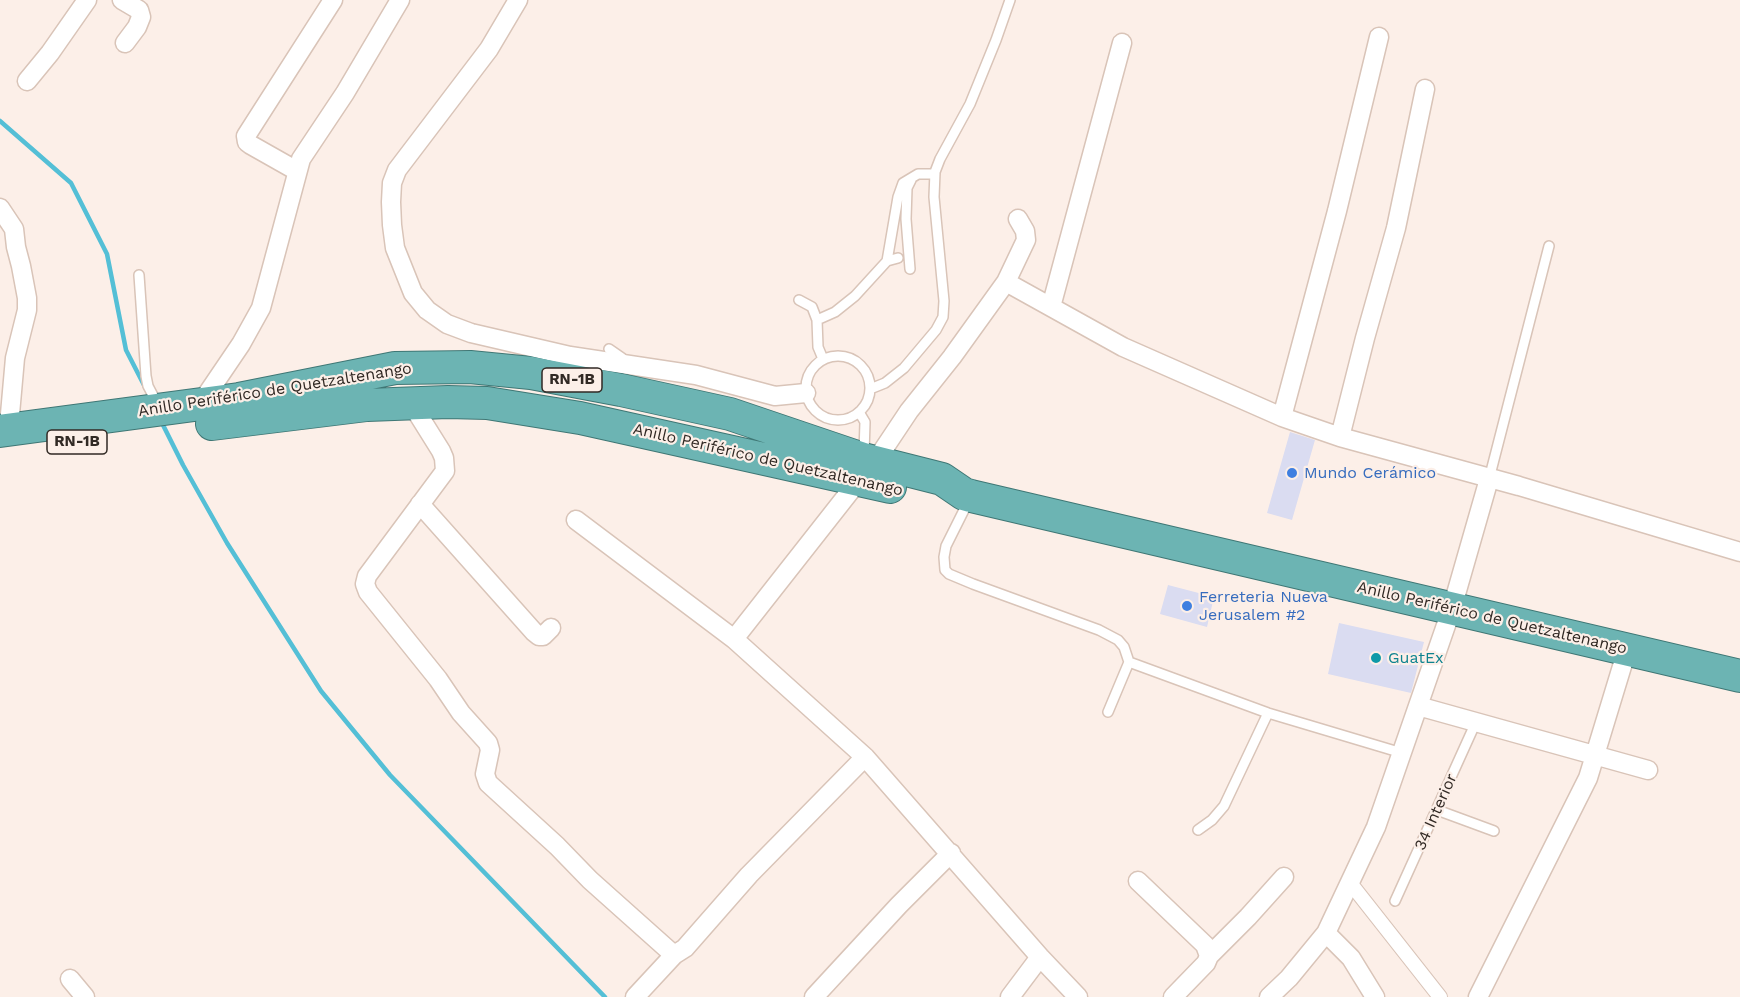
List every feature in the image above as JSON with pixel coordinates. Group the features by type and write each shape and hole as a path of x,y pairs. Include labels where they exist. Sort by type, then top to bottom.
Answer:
{"highway":[{"name":"Anillo Periférico de Quetzaltenango","path":"162,418 201,404 260,395 395,368 470,367 559,378 697,406 776,429 865,467"},
{"name":"Anillo Periférico de Quetzaltenango","path":"4,437 162,418 367,405 487,403 529,408 705,444 942,479 968,495 1740,676"}],"street":[{"path":"27,81 50,53 87,0"},
{"path":"122,0 139,10 141,17 139,24 125,43"},
{"path":"297,171 251,145 246,138 333,0"},
{"path":"201,404 241,344 261,308 297,171 306,151 345,93 400,0"},
{"path":"512,2 489,49 397,170 392,183 391,213 395,248 412,292 427,310 447,324 471,333 570,356 696,375 775,396 806,393"},
{"path":"1282,417 1337,211 1379,37"},
{"path":"1051,307 1122,43"},
{"path":"1340,437 1396,228 1425,89"},
{"path":"0,208 14,229 27,298 27,310 15,358 10,414 4,437"},
{"path":"734,639 952,357 1006,282 1026,240 1026,234 1018,219"},
{"path":"1006,282 1123,347 1282,417 1340,437 1740,552"},
{"path":"775,396 776,429"},
{"path":"411,403 441,451 445,471 367,576 365,584 438,679 461,713 488,743 490,750 485,774 488,783 675,955"},
{"path":"1269,997 1326,933 1376,827 1452,608 1490,479"},
{"path":"420,504 534,632 543,636 551,628"},
{"path":"576,520 734,639 866,757 1040,957 1078,997"},
{"path":"1478,997 1577,804 1596,756 1627,650"},
{"path":"1418,706 1648,770"},
{"path":"635,997 675,955 686,948 749,875 866,757"},
{"path":"814,997 898,905 951,853"},
{"path":"1173,997 1284,877"},
{"path":"1138,881 1204,945 1209,956"},
{"path":"1351,884 1440,997"},
{"path":"1326,933 1351,958 1375,997"},
{"path":"1010,997 1040,957"},
{"path":"70,979 85,997"}],"lane":[{"path":"870,389 885,383 904,368 936,330 943,317 944,301 934,197 935,174 940,159 973,96 1010,0"},
{"path":"817,320 835,312 855,296 887,261 903,183 922,173 935,174"},
{"path":"910,269 907,196 909,182 913,177"},
{"path":"1490,479 1549,246"},
{"path":"887,261 898,258"},
{"path":"139,276 146,376 162,418"},
{"path":"799,300 812,307 817,320 818,347 824,359"},
{"path":"609,349 615,355 638,366"},
{"path":"845,356 864,368 869,378 868,398 859,412 848,418 837,420 826,417 810,404 806,393 809,373 824,359 845,356"},
{"path":"859,412 865,422 865,467"},
{"path":"968,495 946,546 945,570 973,584 1110,635 1124,647 1129,662 1108,712"},
{"path":"1129,662 1268,713 1402,753"},
{"path":"1198,830 1212,820 1224,806 1268,713"},
{"name":"34 Interior","path":"1395,901 1476,722"},
{"path":"1437,810 1494,831"}],"building":[{"name":"Mundo Cerámico","path":"1290,432 1315,440 1292,520 1267,513"},
{"name":"Ferreteria Nueva Jerusalem #2","path":"1168,585 1214,597 1207,627 1160,614"},
{"name":"GuatEx","path":"1339,623 1424,642 1411,693 1328,674"}],"waterway":[{"path":"0,121 71,183 107,254 126,350 146,389"},
{"path":"161,421 227,543 321,691 390,775 605,997"}],"place":[{"name":"Mundo Cerámico","path":"1292,473"},
{"name":"Ferreteria Nueva Jerusalem #2","path":"1187,606"},
{"name":"GuatEx","path":"1376,658"}]}
